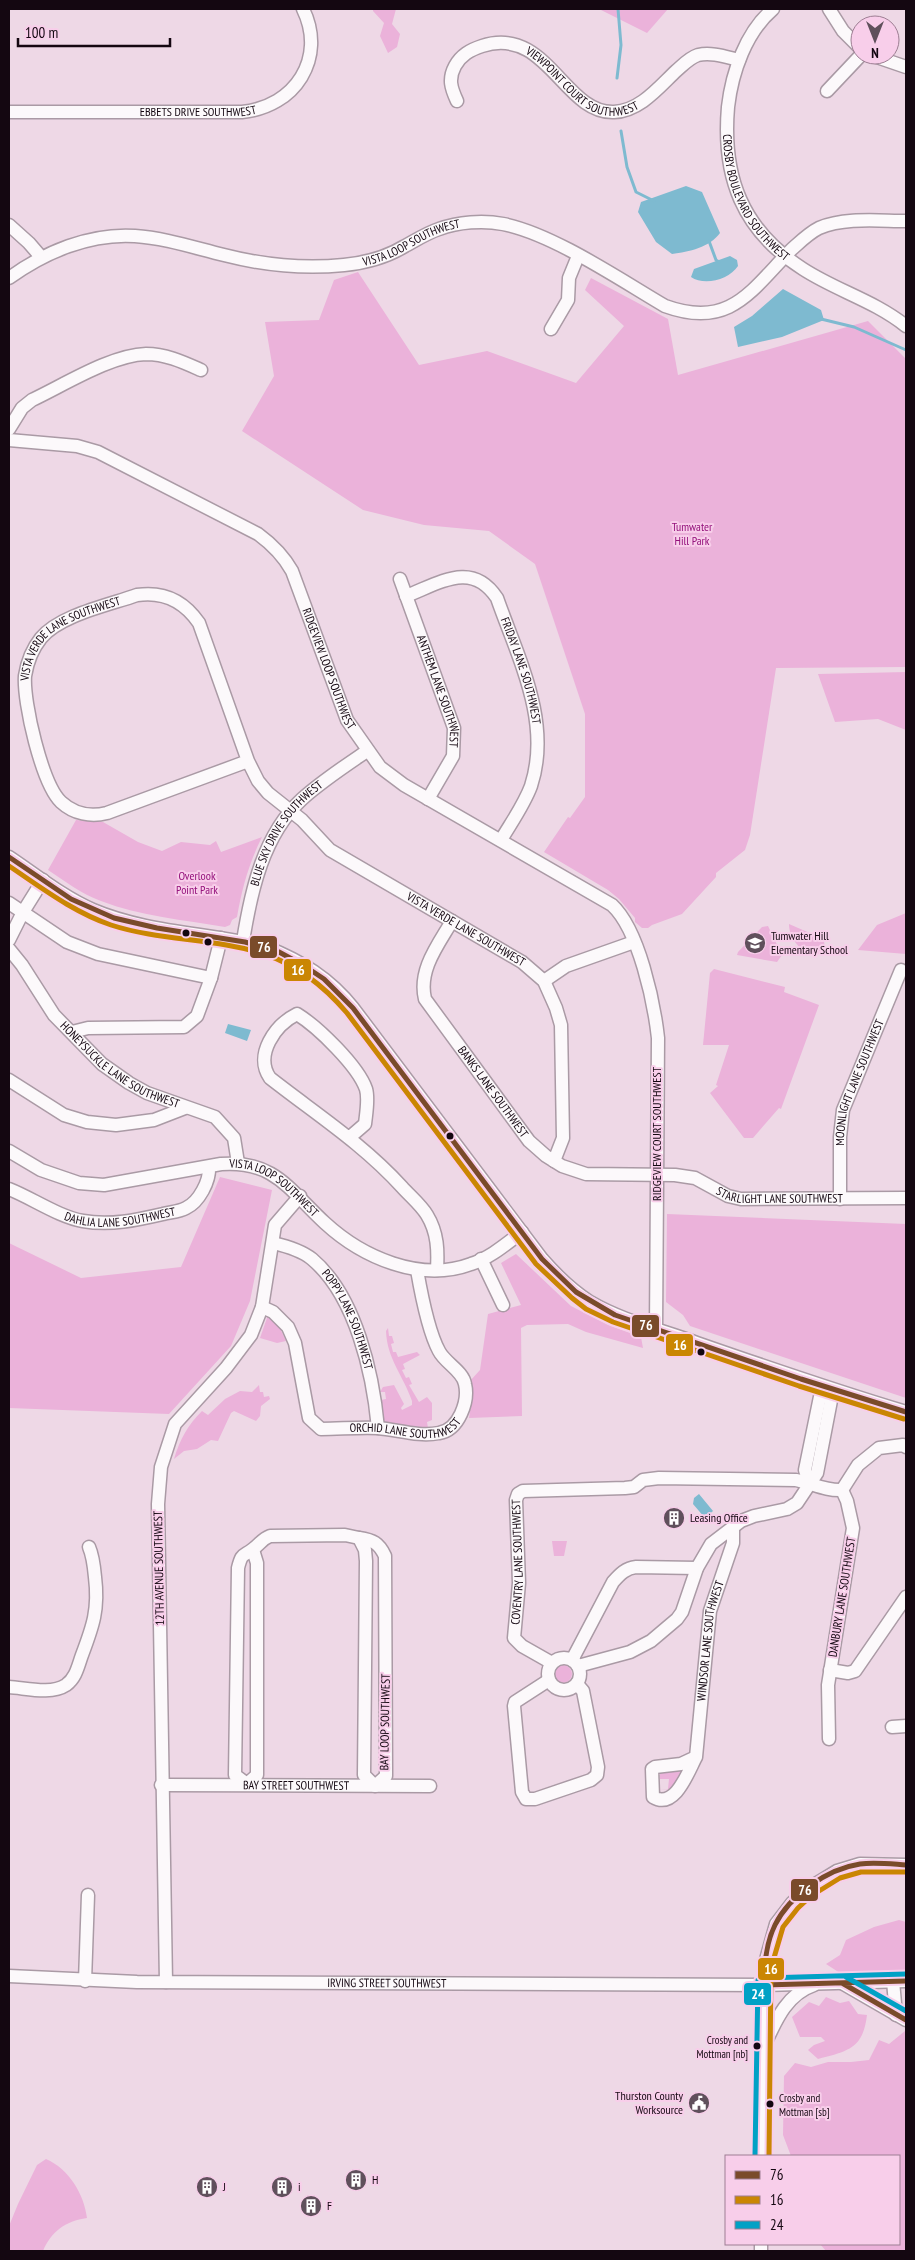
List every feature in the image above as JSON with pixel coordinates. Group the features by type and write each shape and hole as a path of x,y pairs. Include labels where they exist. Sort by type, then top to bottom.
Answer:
{"street":[{"name":"EBBETS DRIVE SOUTHWEST","path":"9,112 242,112 266,108 291,92 302,78 307,67 311,34 303,9"},
{"name":"CROSBY BOULEVARD SOUTHWEST","path":"773,9 756,29 739,60 730,92 726,133 727,154 733,181 751,220 785,256 804,270 876,305 906,326"},
{"path":"829,9 843,31 850,38"},
{"name":"VIEWPOINT COURT SOUTHWEST","path":"457,101 451,86 450,74 460,58 472,49 488,44 505,43 521,46 534,52 584,101 607,112 623,111 640,103 691,58 699,55 716,54 739,60"},
{"path":"827,91 852,65"},
{"name":"VISTA LOOP SOUTHWEST","path":"9,278 41,257 70,246 104,237 136,236 249,261 309,266 346,265 376,259 439,229 474,223 501,224 524,230 578,256 664,306 691,312 719,310 740,301 756,290 785,256 805,237 820,228 856,222 906,221"},
{"path":"9,226 29,243 41,257"},
{"path":"551,328 568,300 569,278 578,256"},
{"path":"9,429 22,408 32,400 111,362 146,354 159,355 181,361 201,370"},
{"name":"RIDGEVIEW LOOP SOUTHWEST","path":"9,440 77,446 98,452 258,534 272,544 282,554 292,571 347,720 380,767 428,799 612,905 628,923 634,942"},
{"name":"FRIDAY LANE SOUTHWEST","path":"406,596 457,577 467,576 479,579 490,588 497,598 533,701 539,743 538,758 530,788 501,840"},
{"name":"ANTHEM LANE SOUTHWEST","path":"400,579 454,728 453,756 428,799"},
{"name":"VISTA VERDE LANE SOUTHWEST","path":"248,760 107,813 99,815 78,813 55,795 35,742 25,686 31,655 41,638 57,624 137,595 151,594 170,597 191,611 199,623 248,760 258,781 268,793 302,820 330,850 522,962 544,981 556,1008 561,1025 563,1043 563,1138 554,1161"},
{"name":"BLUE SKY DRIVE SOUTHWEST","path":"243,941 258,873 273,838 290,812 323,782 367,751"},
{"path":"9,857 75,901 112,917 266,947 287,955 322,976 341,993 553,1271 578,1294 604,1309 656,1329 828,1388 906,1412"},
{"path":"9,940 23,912 43,880"},
{"path":"9,903 67,942 98,954 211,978"},
{"name":"BANKS LANE SOUTHWEST","path":"452,921 425,970 423,984 425,999 529,1141 554,1161 586,1174 658,1174"},
{"path":"72,1032 88,1028 184,1027 197,1016 211,978 221,938"},
{"path":"544,981 566,966 634,942"},
{"name":"RIDGEVIEW COURT SOUTHWEST","path":"634,942 656,1021 658,1174 656,1329"},
{"name":"HONEYSUCKLE LANE SOUTHWEST","path":"9,949 22,965 54,1015 102,1064 147,1093 184,1108 215,1117 234,1138 238,1163"},
{"name":"MOONLIGHT LANE SOUTHWEST","path":"840,1198 840,1137 843,1110 901,970"},
{"path":"350,1137 365,1124 367,1091 361,1079 329,1040 297,1014 287,1019 269,1042 264,1056 266,1072 270,1078 312,1111 350,1137 386,1170 427,1215 438,1248 437,1270"},
{"path":"9,1080 64,1115 88,1122 116,1125 154,1120 184,1108"},
{"name":"VISTA LOOP SOUTHWEST","path":"9,1151 41,1170 79,1183 104,1185 209,1166 238,1163 255,1167 276,1176 300,1196 341,1238 371,1254 417,1270 454,1269 481,1259 522,1232"},
{"name":"DAHLIA LANE SOUTHWEST","path":"9,1189 72,1218 84,1221 128,1222 186,1208 196,1200 210,1175 209,1166"},
{"name":"STARLIGHT LANE SOUTHWEST","path":"658,1174 695,1178 728,1196 741,1198 906,1198"},
{"name":"12TH AVENUE SOUTHWEST","path":"166,1982 165,1878 161,1785 158,1504 161,1467 175,1424 226,1368 251,1335 262,1307 275,1225 300,1196"},
{"name":"POPPY LANE SOUTHWEST","path":"273,1243 290,1247 311,1258 330,1279 346,1306 366,1354 376,1406 378,1428"},
{"path":"481,1259 503,1305"},
{"name":"ORCHID LANE SOUTHWEST","path":"262,1307 273,1312 288,1327 295,1344 309,1418 321,1429 378,1428 417,1434 441,1433 448,1431 457,1422 466,1396 465,1381 439,1351 421,1293 417,1270"},
{"path":"697,1568 636,1567 620,1574 613,1582 575,1663 580,1675 577,1684 563,1691 554,1687 549,1680 548,1673 552,1663 562,1658 575,1663 630,1652 651,1641 682,1612 697,1568 711,1544 740,1521 787,1509 797,1503 804,1495 809,1482 817,1473 828,1388"},
{"path":"809,1482 822,1489 842,1490 858,1465 879,1448 903,1445 906,1447"},
{"name":"COVENTRY LANE SOUTHWEST","path":"552,1663 522,1646 514,1638 519,1583 516,1500 518,1494 524,1491 634,1487 642,1480 659,1478 782,1479 809,1482"},
{"name":"DANBURY LANE SOUTHWEST","path":"829,1739 828,1685 853,1528 847,1501 842,1490"},
{"name":"WINDSOR LANE SOUTHWEST","path":"696,1757 710,1611 733,1543 733,1526"},
{"name":"BAY LOOP SOUTHWEST","path":"246,1784 235,1775 238,1568 240,1559 245,1553 253,1550 261,1540 270,1536 345,1535 374,1540 385,1556 386,1776 375,1786 364,1775 366,1561 365,1550 359,1538"},
{"path":"9,1687 54,1690 66,1685 74,1677 94,1624 97,1610 98,1595 89,1547"},
{"path":"246,1784 257,1775 257,1563 253,1550"},
{"path":"830,1670 848,1673 855,1671 906,1597"},
{"path":"549,1680 515,1702 514,1706 522,1792 526,1799 535,1798 591,1780 597,1775 598,1767 583,1692 577,1684"},
{"path":"892,1727 906,1726"},
{"name":"BAY STREET SOUTHWEST","path":"161,1785 430,1786"},
{"path":"762,2155 764,1967 776,1924 792,1903 806,1890 837,1871 860,1864 906,1865"},
{"path":"85,1981 88,1896"},
{"name":"IRVING STREET SOUTHWEST","path":"9,1976 85,1981 166,1982 764,1985 897,1981"},
{"path":"842,1983 896,2015 897,1981"},
{"path":"762,2049 780,2013 792,1997 821,1983"}],"green space":[{"path":"373,9 396,9 392,24 400,34 397,47 388,53 380,36 384,23"},
{"path":"599,9 668,9 647,33"},
{"name":"Tumwater Hill Park","path":"358,272 419,365 487,351 576,383 624,326 585,290 591,278 668,319 678,375 868,321 906,359 906,667 776,668 750,835 745,850 716,873 716,877 682,914 648,928 642,928 635,922 635,918 619,899 608,890 544,852 568,817 570,818 585,797 585,714 535,564 489,531 424,525 363,510 242,431 274,376 265,322 319,320 334,280"},
{"path":"906,672 906,730 878,719 835,722 818,674"},
{"name":"Overlook Point Park","path":"76,820 103,822 138,842 162,851 181,842 210,845 216,841 221,852 262,837 246,876 237,917 232,920 230,925 225,927 178,920 116,906 80,891 48,870"},
{"path":"906,913 906,954 858,950 877,925"},
{"path":"789,924 812,934 823,935 825,948 823,953 810,953 799,947 792,936"},
{"path":"768,926 782,955 777,962 737,955 762,927"},
{"path":"714,969 785,987 784,992 819,1005 781,1109 779,1108 753,1138 744,1138 710,1093 718,1086 716,1085 729,1045 703,1045 710,973"},
{"path":"220,1177 272,1190 250,1301 231,1346 169,1414 9,1408 9,1243 81,1278 181,1267"},
{"path":"667,1214 906,1224 906,1398 690,1326 683,1315 666,1302"},
{"path":"516,1254 571,1306 608,1325 641,1337 643,1348 586,1332 568,1324 527,1325 521,1328 522,1416 469,1418 472,1396 470,1381 480,1370 488,1314 521,1305 501,1263"},
{"path":"268,1315 278,1324 286,1341 277,1343 260,1338"},
{"path":"388,1328 389,1336 392,1336 394,1343 391,1344 393,1352 396,1352 398,1357 417,1352 420,1355 403,1364 405,1369 402,1370 406,1378 409,1377 412,1384 409,1385 419,1402 427,1397 432,1403 432,1420 427,1422 428,1428 384,1423 381,1400 386,1399 385,1392 380,1392 383,1387 394,1385 404,1404 401,1408 402,1410 412,1405 412,1401 389,1350 386,1331"},
{"path":"259,1385 260,1392 263,1392 264,1397 269,1396 270,1399 261,1406 260,1416 256,1421 234,1411 231,1413 218,1441 211,1440 197,1449 184,1451 174,1459 185,1433 202,1411 208,1415 225,1399 240,1391 252,1392"},
{"path":"552,1541 567,1541 564,1556 554,1556"},
{"path":"563,1665 569,1668 572,1674 569,1680 563,1683 557,1680 554,1674 557,1668"},
{"path":"682,1771 672,1789 660,1790 668,1789 669,1779 660,1779 662,1772"},
{"path":"899,1920 906,1922 906,1974 843,1975 826,1964 840,1955 846,1940 874,1927"},
{"path":"826,1997 840,2003 849,2001 858,2014 867,2015 862,2035 858,2042 846,2051 818,2059 808,2050 814,2045 825,2041 821,2037 800,2037 792,2017 809,2002 819,2006"},
{"path":"905,2031 906,2251 826,2251 821,2245 900,2245 900,2155 791,2155 783,2135 784,2076 795,2063 811,2067 828,2062 869,2060 879,2040 889,2044"},
{"path":"46,2159 62,2169 74,2183 83,2200 87,2218 60,2228 50,2238 43,2251 9,2251 9,2226 37,2165"}],"water":[{"path":"686,186 702,192 720,233 705,245 672,254 656,242 638,212 641,202"},
{"path":"730,256 737,260 738,266 729,275 709,281 696,280 691,277 694,269"},
{"path":"783,289 821,310 824,320 782,337 738,347 734,327 752,316"},
{"path":"228,1024 251,1030 247,1041 225,1033"},
{"path":"699,1494 713,1511 705,1518 693,1504 694,1498"}],"waterway":[{"path":"617,78 621,45 618,9"},
{"path":"621,131 627,167 636,192 654,201"},
{"path":"709,241 716,260 719,262"},
{"path":"821,319 854,327 906,350"}],"transit line":[{"name":"76","path":"9,857 71,899 114,918 157,928 245,942 279,952 324,979 353,1008 542,1259 576,1292 615,1315 801,1379 906,1412"},
{"name":"16","path":"9,866 46,891 97,920 149,934 226,945 264,954 288,964 310,978 347,1013 536,1264 586,1309 613,1322 799,1386 904,1419"},
{"name":"76","path":"764,1985 764,1970 769,1939 782,1914 800,1894 835,1871 847,1867 871,1863 906,1865"},
{"name":"16","path":"769,2155 771,1968 783,1927 798,1908 811,1896 840,1878 861,1872 906,1872"},
{"name":"24","path":"755,2155 758,1980 764,1978 906,1974"},
{"name":"24","path":"846,1977 906,2011"},
{"name":"76","path":"764,1985 906,1981"},
{"name":"76","path":"842,1983 906,2020"}],"place":[{"name":"Tumwater Hill Elementary School","path":"755,943"},
{"name":"Leasing Office","path":"674,1518"},
{"name":"Crosby and Mottman [nb]","path":"757,2046"},
{"name":"Thurston County Worksource","path":"699,2103"},
{"name":"Crosby and Mottman [sb]","path":"770,2104"},
{"name":"H","path":"356,2180"},
{"name":"J","path":"207,2187"},
{"name":"i","path":"282,2187"},
{"name":"F","path":"311,2206"}]}
